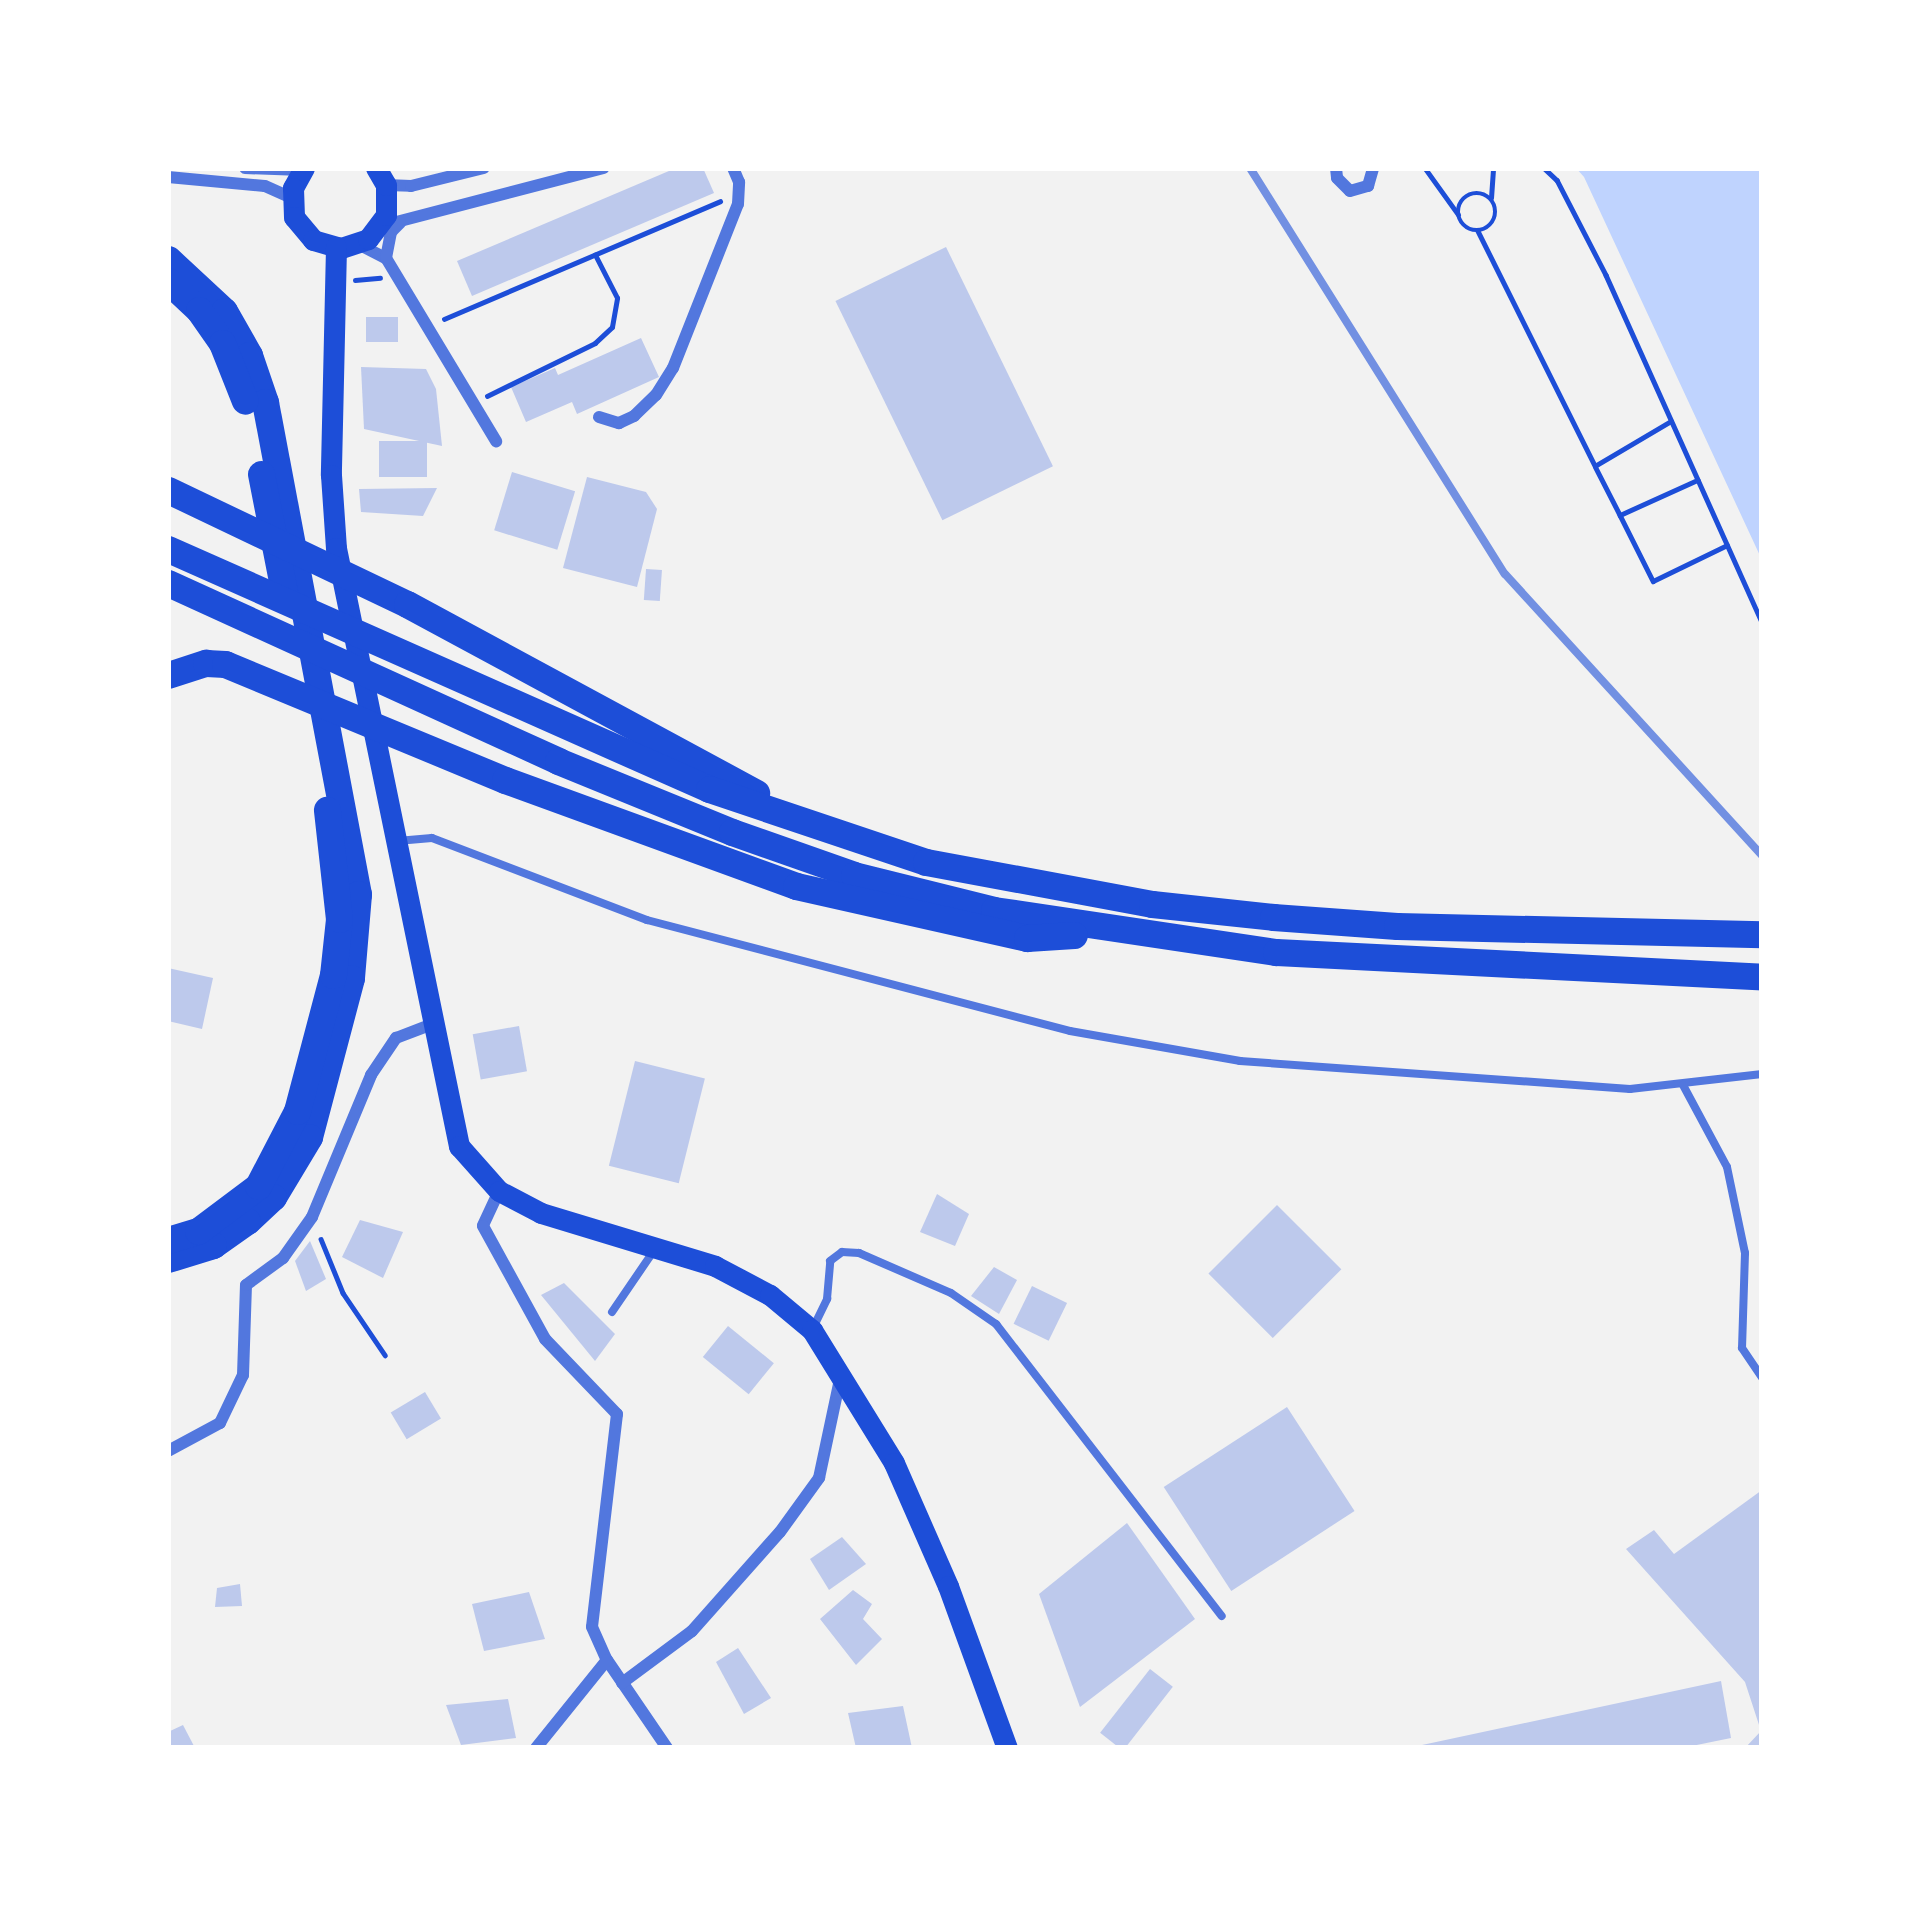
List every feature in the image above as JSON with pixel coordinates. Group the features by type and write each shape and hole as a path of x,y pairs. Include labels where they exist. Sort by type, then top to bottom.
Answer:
{"highway":[{"path":"168,260 224,311 249,355 265,402 352,847 358,930 326,1088 292,1170 274,1197 247,1221 213,1245 168,1259"},
{"path":"168,281 199,310 241,383 330,824 338,920 333,975 297,1111 280,1150 259,1186 229,1211 199,1231 168,1240"},
{"path":"168,490 407,604 746,786 794,821"},
{"path":"168,549 556,724 794,821 926,862 1152,904 1397,926 1762,934"},
{"path":"168,583 732,832 854,875 994,910 1120,933 1276,952 1750,976"},
{"path":"168,675 206,663 248,672 659,839 878,908 1028,938 1120,933"}],"main road":[{"path":"303,169 292,198 302,230 347,246"},
{"path":"381,176 390,225 347,246 334,281 331,475 336,548 430,1024 459,1146 500,1191 541,1213 658,1245 770,1295 812,1330 894,1463 948,1586 1007,1748"}],"street":[{"path":"245,168 303,169"},
{"path":"381,176 412,186 482,168"},
{"path":"386,258 390,225 604,168"},
{"path":"598,417 619,422 656,395 696,315 738,194 733,168"},
{"path":"1336,168 1337,178 1350,191 1368,186 1372,168"},
{"path":"168,177 265,186 292,198"},
{"path":"347,246 386,258 477,402 496,441"},
{"path":"168,1451 220,1424 243,1375 245,1285 283,1258 312,1217 370,1075 396,1038 430,1024"},
{"path":"500,1191 483,1226 545,1339 617,1414 592,1627 622,1683 667,1748"},
{"path":"622,1683 692,1631 723,1599 819,1478 841,1372"},
{"path":"536,1748 608,1660"}],"lane":[{"path":"395,842 432,838 646,920 1070,1031 1240,1061 1630,1089 1762,1074"},
{"path":"1683,1084 1727,1167 1745,1253 1742,1348 1762,1378"},
{"path":"612,1312 658,1245"},
{"path":"812,1330 827,1299 830,1261 842,1252 859,1253 951,1293 996,1324 1222,1616"}],"path":[{"path":"1425,168 1467,228 1478,231 1653,581 1727,544"},
{"path":"1478,231 1496,216 1490,199 1493,168"},
{"path":"1544,168 1557,180 1606,275 1762,622"},
{"path":"1458,214 1466,196 1479,193 1490,199"},
{"path":"428,326 738,194"},
{"path":"477,402 595,343 613,327 617,298 595,254"},
{"path":"334,281 397,276"},
{"path":"1595,466 1671,421"},
{"path":"1620,515 1697,480"},
{"path":"312,1217 343,1292 385,1354"}],"water":[{"path":"1576,168 1762,168 1762,560 1584,177"}],"building":[{"path":"676,168 703,168 714,193 472,296 457,261"},
{"path":"946,247 1053,466 942,520 835,301"},
{"path":"366,317 398,317 398,342 366,342"},
{"path":"641,338 659,377 577,414 572,402 526,422 511,387 555,368 558,375"},
{"path":"361,367 426,369 436,389 442,446 364,429"},
{"path":"379,441 427,441 427,477 379,477"},
{"path":"512,472 575,491 557,550 494,530"},
{"path":"587,477 646,492 657,509 637,587 563,568"},
{"path":"437,488 423,516 361,512 359,489"},
{"path":"646,569 662,570 660,601 644,600"},
{"path":"168,968 213,978 202,1029 168,1021"},
{"path":"519,1026 527,1071 481,1079 473,1034"},
{"path":"635,1061 705,1078 679,1183 609,1166"},
{"path":"937,1194 969,1214 955,1246 920,1232"},
{"path":"1277,1205 1341,1269 1273,1338 1208,1274"},
{"path":"360,1220 403,1232 383,1278 342,1257"},
{"path":"310,1241 326,1279 306,1291 295,1261"},
{"path":"994,1267 1017,1280 999,1314 971,1296"},
{"path":"564,1283 615,1334 595,1361 541,1295"},
{"path":"1032,1286 1067,1303 1049,1341 1014,1324"},
{"path":"728,1326 774,1363 749,1394 703,1357"},
{"path":"425,1392 441,1419 407,1439 391,1413"},
{"path":"1287,1407 1355,1511 1231,1591 1164,1487"},
{"path":"1762,1490 1762,1748 1745,1748 1761,1731 1745,1682 1626,1549 1654,1530 1674,1554"},
{"path":"1127,1523 1195,1619 1080,1707 1039,1594"},
{"path":"842,1537 866,1564 829,1590 810,1559"},
{"path":"240,1584 242,1606 215,1607 217,1588"},
{"path":"853,1590 872,1604 863,1619 882,1639 856,1665 820,1619"},
{"path":"529,1592 545,1639 484,1651 472,1604"},
{"path":"738,1648 771,1698 744,1714 716,1662"},
{"path":"1150,1669 1173,1687 1125,1748 1100,1733"},
{"path":"1721,1681 1731,1738 1682,1748 1408,1748"},
{"path":"508,1699 516,1738 461,1745 446,1705"},
{"path":"903,1706 912,1748 856,1748 848,1713"},
{"path":"183,1725 195,1748 168,1748 168,1732"}],"railway":[{"path":"1250,168 1505,574 1762,855"}]}
